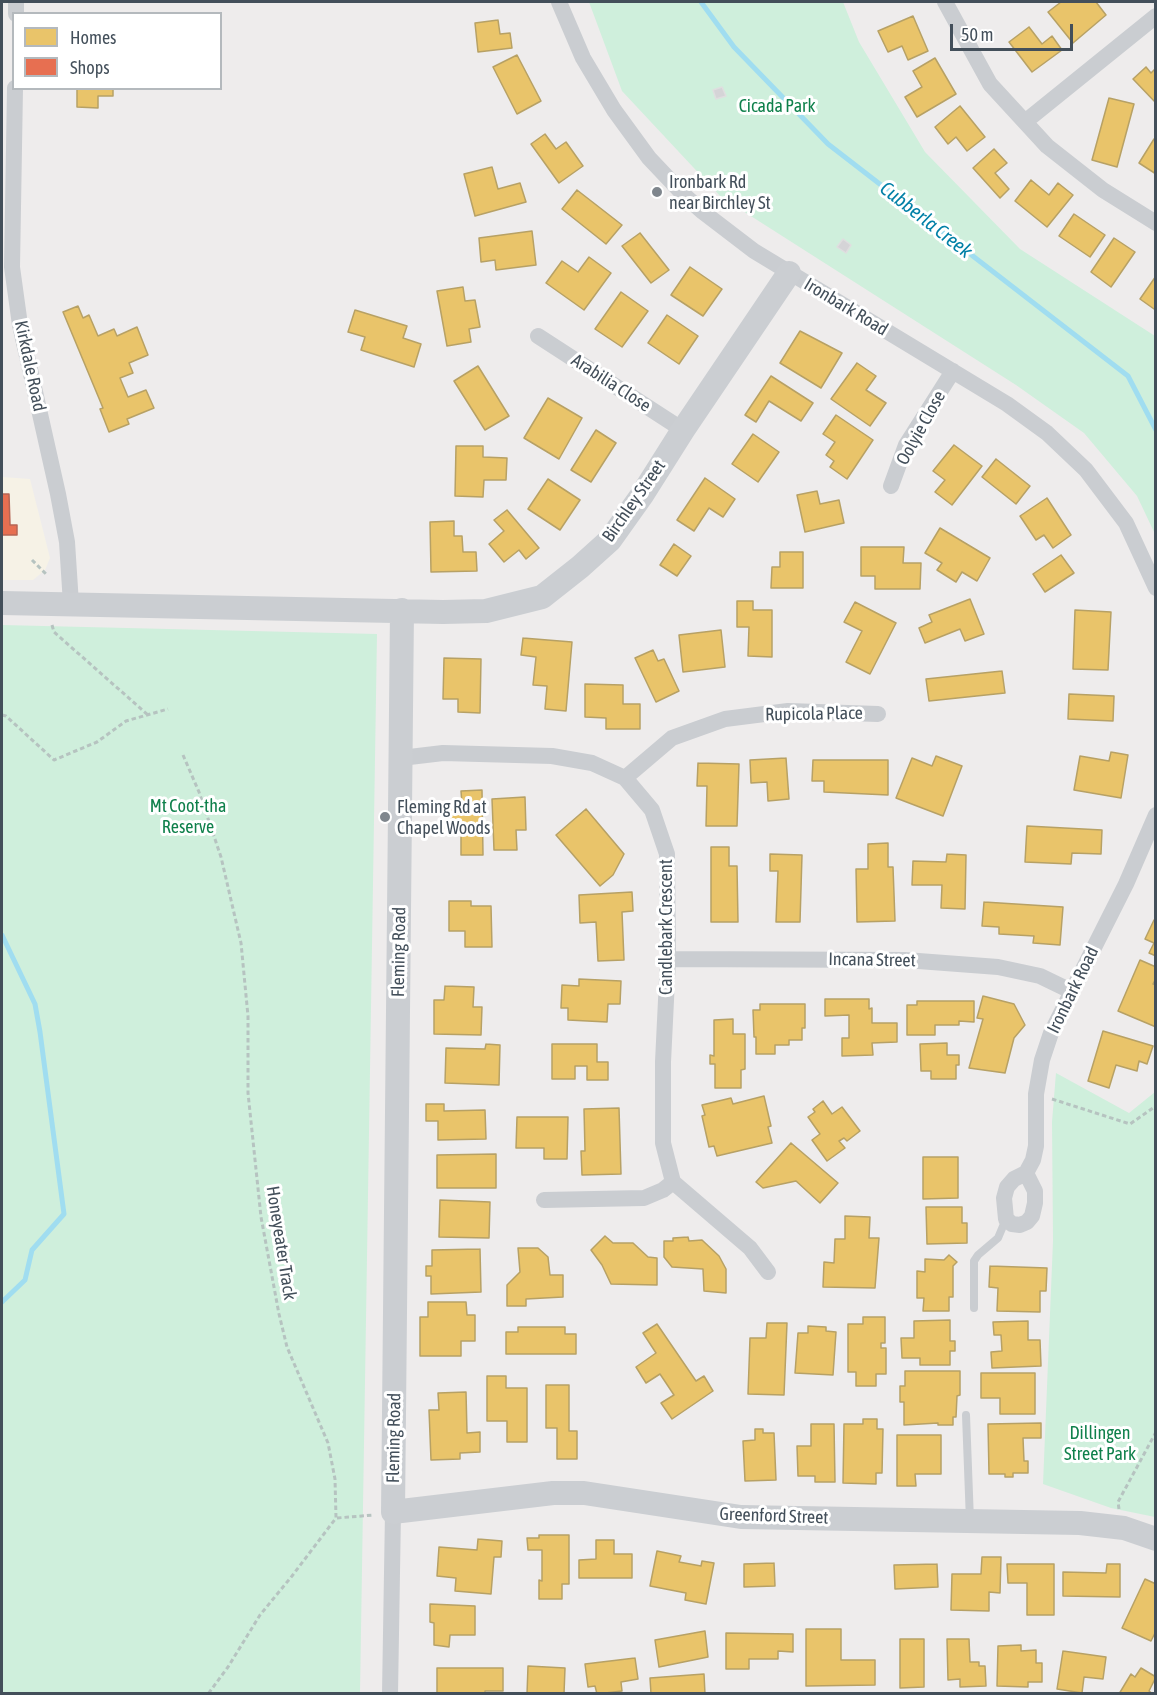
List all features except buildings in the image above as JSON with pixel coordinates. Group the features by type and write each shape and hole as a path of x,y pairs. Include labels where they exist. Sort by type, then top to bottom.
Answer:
{"street":[{"name":"Ironbark Road","path":"559,2 584,58 614,110 649,158 703,212 754,251 1007,404 1047,433 1086,470 1126,523 1152,569 1155,588"},
{"path":"945,2 990,84 1047,146 1094,183 1155,223"},
{"path":"1026,121 1155,16"},
{"name":"Kirkdale Road","path":"15,90 12,267 20,325 67,542 60,604"},
{"name":"Birchley Street","path":"402,610 486,611 542,597 580,567 610,540 642,495 789,273"},
{"name":"Arabilia Close","path":"538,336 683,430"},
{"name":"Oolyie Close","path":"891,486 906,446 953,371"},
{"path":"2,603 402,610"},
{"name":"Fleming Road","path":"390,1694 402,610"},
{"name":"Rupicola Place","path":"625,778 672,738 725,719 788,711 878,714"},
{"name":"Candlebark Crescent","path":"401,758 443,753 552,756 592,764 625,778 652,810 667,854 668,959 663,1062 663,1143 673,1182"},
{"name":"Ironbark Road","path":"1006,1219 1004,1197 1007,1187 1014,1179 1026,1173 1033,1160 1036,1146 1036,1094 1042,1060 1051,1033 1126,884 1155,815"},
{"name":"Incana Street","path":"668,959 905,960 998,967 1040,976 1071,991"},
{"path":"1006,1219 1012,1224 1020,1225 1027,1222 1032,1215 1035,1191 1026,1173"},
{"path":"544,1200 644,1197 663,1190 673,1182 750,1248 768,1272"},
{"name":"Greenford Street","path":"393,1512 553,1493 584,1494 741,1517 1080,1523 1124,1528 1155,1539"}],"lane":[{"path":"974,1308 974,1261 998,1238 1006,1219"},
{"path":"966,1415 970,1521"}],"path":[{"path":"32,560 47,575"},
{"path":"60,604 54,632 148,715"},
{"path":"2,715 6,716 54,760 97,742 126,721 168,709"},
{"name":"Honeyeater Track","path":"183,755 199,792 221,857 241,943 248,1016 248,1093 261,1217 279,1314 287,1347 328,1443 335,1479 336,1518 260,1615 228,1667 208,1694"},
{"path":"1036,1094 1130,1124 1155,1106"},
{"path":"1124,1528 1118,1502 1155,1432"},
{"path":"337,1518 393,1512"}],"shaded area":[{"path":"2,477 30,479 50,558 45,570 33,580 2,580"}],"green space":[{"name":"Cicada Park","path":"589,2 843,2 859,42 925,152 1020,249 1155,336 1155,534 1137,496 1084,433 1016,385 721,197 622,91"},
{"name":"Mt Coot-tha Reserve","path":"2,625 377,634 360,1693 2,1693"},
{"name":"Dillingen Street Park","path":"1056,1073 1129,1113 1155,1092 1155,1517 1111,1508 1043,1484 1053,1241 1052,1122"}],"waterway":[{"name":"Cubberla Creek","path":"701,2 734,47 828,144 1128,376 1156,430"},
{"path":"2,935 35,1004 64,1214 32,1250 25,1280 2,1302"}],"place":[{"name":"Ironbark Rd near Birchley St","path":"657,192"},
{"name":"Fleming Rd at Chapel Woods","path":"385,817"}]}
